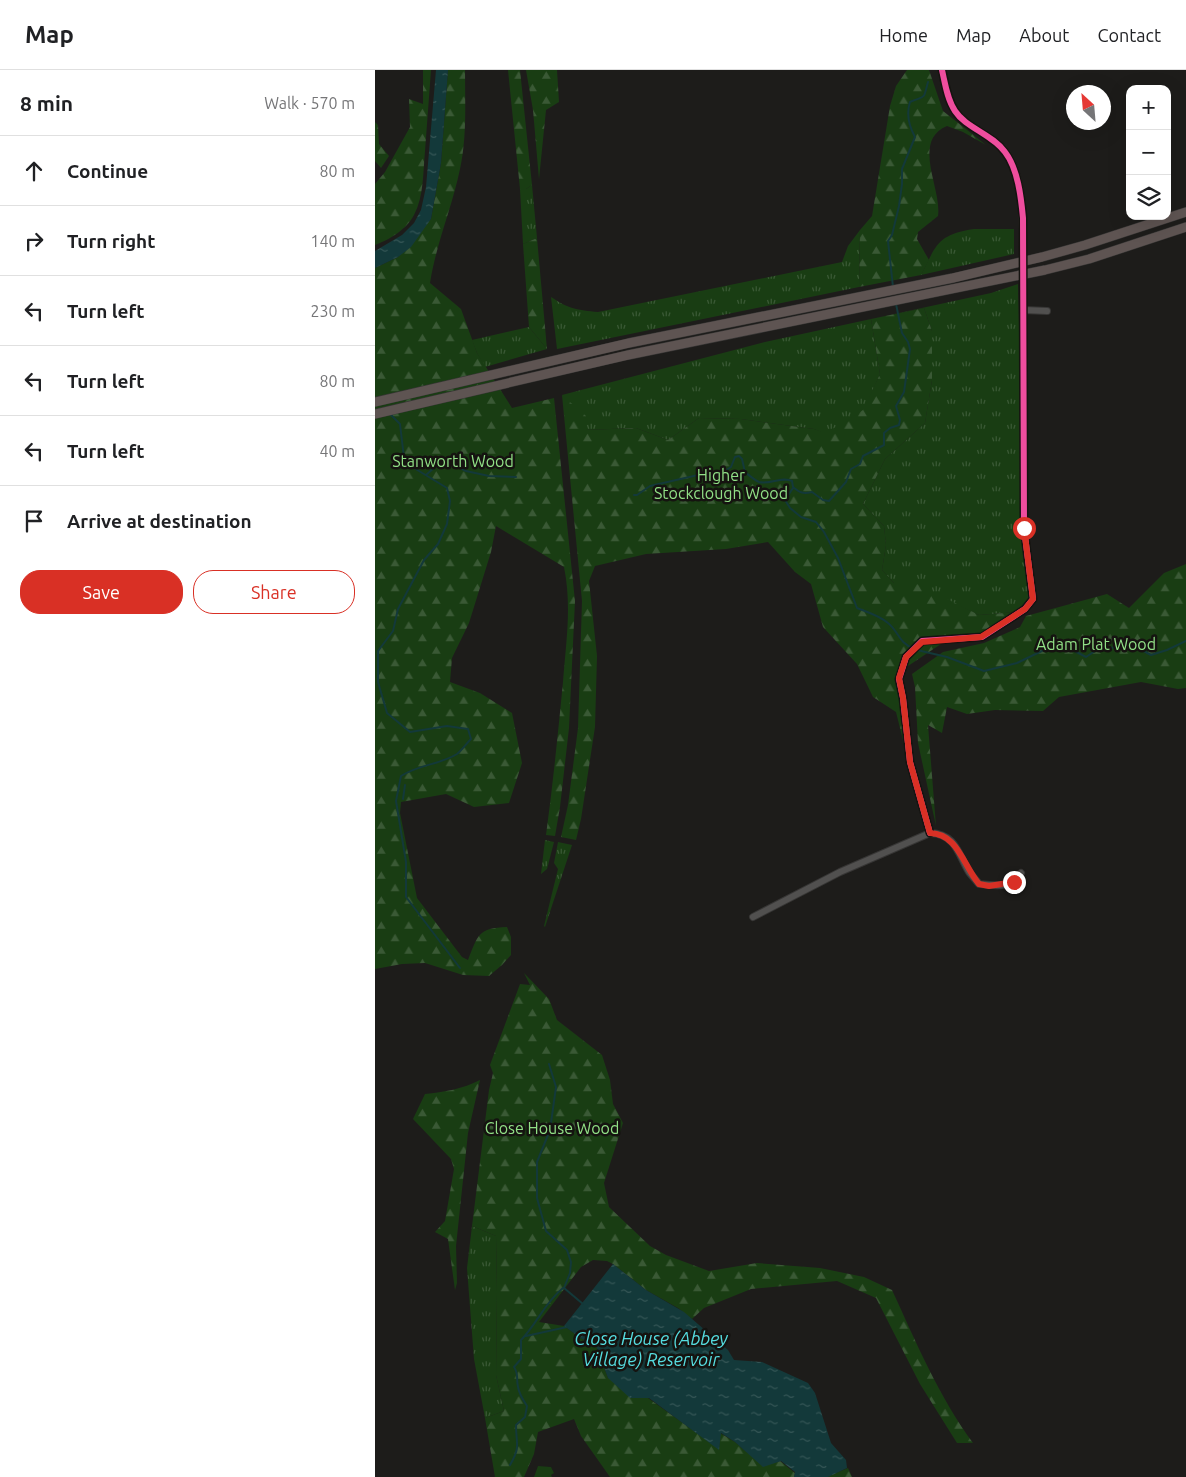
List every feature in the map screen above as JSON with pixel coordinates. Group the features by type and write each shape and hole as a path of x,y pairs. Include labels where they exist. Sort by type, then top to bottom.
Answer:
{"highway":[{"path":"375,402 629,343 953,278 1042,258 1186,212"},
{"path":"375,414 628,355 1007,279 1089,259 1186,227"}],"street":[{"path":"942,70 955,112 998,143 1011,161 1021,202 1023,247"},
{"path":"930,833 910,762 899,678 906,657 922,642 981,637 1025,609 1033,599 1024,528 1023,292"},
{"path":"1024,310 1047,311"},
{"path":"753,917 841,872 930,833 944,836 954,844 968,871 979,884 989,886 1010,884 1021,874"}],"green space":[{"path":"423,70 431,70 420,200 414,215 407,225 392,237 375,245 375,184 385,172 410,127 409,99 423,104"},
{"name":"Stanworth Wood","path":"448,70 465,70 464,145 457,183 436,254 430,283 461,309 477,353 512,408 554,398 575,601 569,728 555,836 546,835 567,638 568,596 564,567 496,526 491,552 469,623 452,658 450,682 480,693 512,713 522,763 509,803 474,807 446,794 401,802 400,813 417,898 462,957 468,960 480,934 490,929 507,927 511,937 511,955 489,976 463,975 425,963 402,964 375,969 375,268 398,257 431,219 441,163"},
{"path":"508,70 520,70 532,185 526,189 520,189"},
{"path":"526,70 557,70 559,102 546,110 539,179 533,110"},
{"path":"907,70 929,70 943,111 986,145 963,132 947,126 936,133 931,143 929,154 938,205 938,216 918,232 917,239 929,260 921,275 859,287 860,230 872,216 890,106 896,86"},
{"path":"375,122 378,125 379,144 389,156 381,168 375,161"},
{"path":"532,185 537,238 523,244 520,189 526,189"},
{"path":"974,229 1014,229 1014,254 921,275 935,248 945,238 952,234"},
{"path":"860,230 859,287 557,349 551,297 573,308 598,312 842,262 848,246"},
{"path":"537,238 547,349 529,327 523,244"},
{"path":"1018,284 1024,547 1029,597 1017,612 979,615 944,599 894,583 882,570 886,545 884,526 863,504 885,459 925,423 932,380 932,331 924,308 873,319 991,293"},
{"name":"Higher Stockclough Wood","path":"924,308 932,331 932,380 925,423 885,459 863,504 884,526 886,545 882,570 894,583 909,580 979,615 1017,612 980,635 941,644 902,670 899,685 923,821 896,712 873,697 857,664 823,627 811,584 795,572 768,542 726,549 646,554 595,566 589,581 597,656 595,727 576,840 561,837 568,805 578,728 582,601 562,395 586,416 586,430 636,428 668,440 699,418 741,419 814,429 826,433 863,410 880,374 871,319"},
{"path":"871,319 880,374 864,410 826,434 814,429 741,419 699,418 668,440 636,428 585,430 562,395 765,342"},
{"path":"529,327 547,349 485,367 472,340"},
{"name":"Adam Plat Wood","path":"1186,564 1186,688 1178,689 1141,682 1059,697 1043,711 995,710 967,714 947,707 942,733 928,725 936,826 918,743 915,687 912,674 943,652 984,643 1020,627 1026,616 1107,594 1129,608 1164,573"},
{"path":"545,840 554,842 547,869 541,874"},
{"path":"558,842 572,845 545,927 558,869 554,863"},
{"name":"Close House Wood","path":"524,973 549,999 557,1020 602,1055 610,1080 613,1104 623,1123 604,1183 609,1207 650,1246 666,1255 709,1271 757,1263 820,1268 864,1277 892,1290 919,1349 949,1407 973,1443 957,1443 920,1384 876,1298 837,1281 751,1289 704,1308 692,1319 678,1308 646,1290 613,1264 607,1261 593,1260 581,1267 539,1322 564,1326 582,1339 595,1343 608,1378 648,1398 719,1449 720,1433 735,1442 763,1466 780,1461 795,1473 794,1477 610,1477 581,1436 574,1419 538,1432 534,1454 524,1477 495,1477 485,1418 504,1411 496,1375 496,1236 472,1226 489,1090 493,1073 490,1065 520,984 530,985"},
{"path":"480,1080 468,1133 456,1246 457,1283 455,1290 448,1239 435,1232 445,1221 454,1169 451,1159 413,1119 425,1094 453,1090"},
{"path":"472,1226 496,1236 496,1375 504,1411 485,1418 474,1359 467,1268"},
{"path":"538,1466 551,1467 554,1473 551,1475 552,1477 534,1477"},
{"path":"848,1468 852,1477 828,1477 829,1476"}],"water":[{"path":"436,70 448,70 441,163 431,219 411,247 398,257 375,268 375,251 402,235 414,223 421,210 426,187"},
{"name":"Close House (Abbey Village) Reservoir","path":"613,1264 646,1290 684,1312 728,1350 734,1360 762,1362 808,1383 815,1393 831,1443 846,1460 847,1468 828,1477 794,1477 795,1472 781,1461 763,1467 735,1442 721,1433 719,1450 649,1398 630,1398 608,1378 595,1343 582,1339 564,1326"}],"waterway":[{"path":"893,287 888,241 892,235 899,206 902,169 915,137 911,129 908,111 910,102 923,96 928,82"},
{"path":"634,495 650,486 698,475 723,472 731,467 735,457 739,456 742,459 745,472 757,481 763,483 780,480 792,481 793,487 800,492 812,492 823,500 829,501 846,482 851,469 860,464 863,456 884,445 884,433 890,428 899,425 900,420 896,406 904,392 910,349 902,333 896,304"},
{"path":"389,413 400,424 404,458 414,468 447,488 450,501 447,524 438,544 424,560 398,609 393,631 378,651 378,682 387,713 410,732 447,726 468,729 471,739 457,754 450,758 415,769 401,776 396,801 406,862 406,897 460,968"},
{"path":"426,475 444,459 466,471 489,476 516,477"},
{"path":"793,488 785,500 790,508 801,517 816,522 824,532 838,558 857,608 885,621 892,626 908,646 913,648"},
{"path":"917,650 947,657 984,671 1017,663 1048,648 1069,648 1086,657 1098,649 1120,647 1122,639 1151,655 1186,641"},
{"path":"403,799 405,785"},
{"path":"549,1064 556,1087 550,1130 537,1162 537,1198 546,1231 567,1250 571,1262 570,1273 564,1288 583,1304"},
{"path":"510,1465 517,1449 516,1425 525,1417 527,1406 519,1392 514,1367 521,1359 521,1340 551,1300 563,1288"},
{"path":"526,1336 567,1327"}],"tunnel":[{"path":"1023,247 1023,292"}],"cycle path":[{"path":"930,833 910,762 899,679 906,657 922,641 982,637 1025,609 1033,599 1024,528 1023,218 1020,192 1016,175 1005,152 993,140 966,122 955,111 948,96 942,70"}],"route":[{"path":"1014,882 989,886 979,884 968,871 954,844 944,836 930,833 910,762 899,678 906,657 922,642 981,637 1025,609 1033,599 1024,528"}]}
